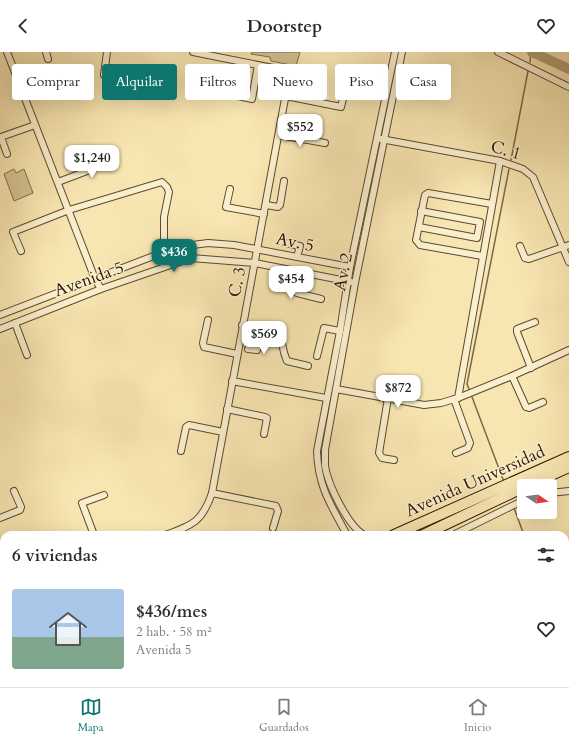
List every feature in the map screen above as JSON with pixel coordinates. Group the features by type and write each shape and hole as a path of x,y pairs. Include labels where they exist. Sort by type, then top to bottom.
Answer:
{"main road":[{"name":"Avenida Universidad","path":"403,531 569,457"},
{"name":"Avenida Universidad","path":"542,479 569,467"},
{"name":"Avenida Universidad","path":"431,531 517,490"}],"street":[{"path":"7,52 101,289"},
{"path":"105,64 107,52"},
{"path":"193,52 218,54 258,65 252,99 250,99"},
{"name":"Av. 2","path":"356,531 336,496 325,466 325,450 381,139 395,52"},
{"name":"Av. 2","path":"345,531 327,496 317,470 317,451 340,331 350,267 402,52"},
{"path":"498,52 569,87"},
{"name":"C. 3","path":"175,531 196,522 206,510 212,493 242,325 256,263 285,100"},
{"path":"308,100 341,106 342,100"},
{"path":"7,154 1,138 35,125"},
{"path":"279,135 325,143"},
{"name":"C. 1","path":"381,139 500,161 523,169 533,177 569,262"},
{"path":"58,182 95,168 90,155"},
{"path":"456,453 468,448 470,443 456,399 500,161"},
{"path":"266,205 278,207 280,205 284,181"},
{"path":"21,251 13,232 69,210 162,182 167,187 169,192 164,217 164,252"},
{"path":"230,190 226,207 264,214"},
{"path":"482,256 420,245 416,240 421,211 425,195 428,193 492,204"},
{"path":"419,227 477,238 480,222 421,211"},
{"path":"281,242 300,246 297,257"},
{"name":"Avenida 5","path":"0,315 164,252 184,246 208,243 234,245 258,250"},
{"path":"520,246 525,258 529,259 569,244"},
{"name":"Av. 5","path":"258,250 350,267"},
{"name":"Avenida 5","path":"0,329 101,289 191,258 206,257 256,263 355,283"},
{"path":"297,271 297,293 321,299"},
{"path":"208,320 203,343 204,347 237,354"},
{"path":"531,368 517,329 535,322"},
{"path":"15,323 27,355"},
{"path":"242,325 262,329 262,335 257,350 248,349"},
{"path":"317,356 324,328 340,331"},
{"path":"262,335 283,342 287,361 308,366"},
{"path":"336,389 424,405 456,399 531,368 569,350"},
{"path":"512,376 526,407 529,408 543,402"},
{"path":"232,381 326,398"},
{"path":"388,398 379,453 382,458 394,460"},
{"path":"227,409 267,418 264,434"},
{"path":"181,451 186,427 189,425 223,432"},
{"path":"0,518 20,510 21,506 14,491"},
{"path":"557,492 569,491"},
{"path":"212,493 276,506 278,511 273,528"},
{"path":"92,531 82,503 104,496"},
{"path":"461,531 517,503"}],"shaded area":[{"path":"252,52 300,52 297,64 286,64 271,61 270,57 251,54"},
{"path":"14,169 16,173 24,169 33,193 14,201 4,174"}],"waterway":[{"path":"530,62 531,52"},
{"path":"532,52 569,69"},
{"path":"511,160 528,71"},
{"path":"469,389 467,384 509,169"},
{"path":"472,397 504,482"},
{"path":"514,508 523,531"}]}
